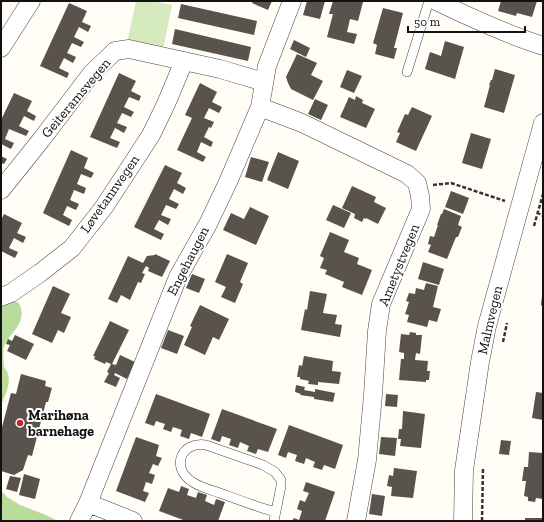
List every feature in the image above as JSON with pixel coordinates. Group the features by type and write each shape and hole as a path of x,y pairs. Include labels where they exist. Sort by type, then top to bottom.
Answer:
{"street":[{"path":"1,48 30,1"},
{"name":"Engehaugen","path":"79,521 88,503 178,277 208,224 225,189 260,107 267,66 292,1"},
{"path":"436,1 477,21 521,39 543,46"},
{"name":"Geiteramsvegen","path":"1,190 92,73 116,51 129,48 220,69 264,82"},
{"name":"Løvetannvegen","path":"1,297 11,293 40,273 72,248 104,207 151,135 184,61"},
{"path":"260,107 302,124 407,174 417,183 419,189"},
{"name":"Malmvegen","path":"463,521 464,470 487,326 543,123"},
{"name":"Ametystvegen","path":"356,521 367,460 377,331 381,304 422,209 419,189"},
{"path":"88,503 133,521"}],"lane":[{"path":"407,72 429,1"},
{"path":"199,444 206,445 264,465 276,472 281,480 275,516 252,505 191,481 186,477 181,468 180,461 183,452 190,446 199,444"}],"path":[{"path":"419,189 436,184 451,183 520,206"},
{"path":"533,227 543,194"},
{"path":"502,345 508,316"},
{"path":"482,521 483,462"}],"green space":[{"path":"136,1 152,1 172,5 163,50 127,43"},
{"path":"10,302 18,302 22,314 19,324 4,346 4,367 7,371 9,381 7,391 1,405 1,305"},
{"path":"1,490 7,497 20,505 58,521 1,521"}],"building":[{"path":"253,1 272,1 268,10 252,3"},
{"path":"307,1 325,1 320,19 303,15"},
{"path":"333,1 363,2 358,21 350,19 347,32 357,34 354,44 327,37 333,14 329,14"},
{"path":"501,1 537,1 532,17 517,13 516,16 498,11"},
{"path":"69,3 87,11 82,22 91,26 88,32 79,27 74,37 84,42 81,47 72,43 67,53 76,57 73,63 64,58 59,68 69,73 67,78 40,66"},
{"path":"181,4 257,21 254,35 178,18"},
{"path":"383,8 403,13 394,48 397,48 394,59 375,54 377,45 373,43"},
{"path":"175,29 251,47 248,61 172,44"},
{"path":"294,40 310,48 306,57 290,49"},
{"path":"445,41 464,47 455,79 425,69 430,52 441,56"},
{"path":"297,54 317,63 311,75 323,81 313,100 291,89 288,83 286,77"},
{"path":"495,69 515,75 504,113 484,107 489,85"},
{"path":"347,70 362,76 354,93 340,87"},
{"path":"119,73 136,81 131,91 141,96 139,101 129,97 124,107 134,112 131,117 122,113 117,123 127,127 124,133 115,128 110,138 120,142 117,148 90,137"},
{"path":"200,83 217,92 212,102 222,107 219,113 209,108 204,118 214,122 211,128 209,127 204,137 213,142 211,147 201,142 197,152 206,157 203,162 177,150 192,118 185,115"},
{"path":"14,93 32,101 27,111 36,116 34,121 24,116 19,126 29,131 26,136 9,129 5,139 14,143 11,149 1,144 1,120"},
{"path":"356,96 363,100 362,103 375,109 366,128 340,117 349,97 355,100"},
{"path":"315,99 328,105 321,120 308,114"},
{"path":"412,107 432,116 416,151 396,142 400,133 397,132 405,114 408,115"},
{"path":"471,133 491,139 482,169 462,163"},
{"path":"71,150 88,158 84,168 94,173 91,178 81,174 77,184 86,188 84,194 74,190 70,200 79,204 76,210 67,206 63,215 72,220 69,226 43,213"},
{"path":"278,152 299,161 288,189 267,180"},
{"path":"1,156 7,159 4,164 1,163"},
{"path":"251,157 269,162 262,182 245,177"},
{"path":"165,165 182,173 177,183 186,188 183,194 174,189 169,199 179,204 176,209 166,205 161,215 171,219 168,225 159,220 154,229 164,234 161,240 134,227"},
{"path":"352,186 376,197 374,202 386,208 378,224 366,218 364,218 362,222 354,218 355,214 342,208"},
{"path":"451,191 469,198 463,214 445,207"},
{"path":"333,205 351,213 344,228 326,220"},
{"path":"250,207 269,216 256,245 223,230 231,213 244,219"},
{"path":"444,209 461,216 458,225 462,227 447,259 428,252 431,245 428,244 430,236 434,237 437,225"},
{"path":"4,214 22,223 17,233 26,237 23,243 14,238 9,248 18,252 15,258 1,251 1,220"},
{"path":"330,232 349,240 344,252 359,258 357,264 372,270 362,295 342,287 344,282 325,274 327,270 320,268 324,258 320,256"},
{"path":"155,254 170,261 162,277 148,271 149,268 146,266 142,273 145,274 141,283 138,282 130,300 121,295 117,303 108,299 128,256 143,263 147,256"},
{"path":"227,254 248,263 240,282 243,284 235,303 221,297 226,287 215,282"},
{"path":"423,262 444,269 439,285 418,279"},
{"path":"192,274 205,279 199,293 186,288"},
{"path":"426,283 438,286 433,307 441,309 437,322 429,320 427,327 407,322 409,315 405,314 409,302 406,301 409,293 415,294 416,288 424,290"},
{"path":"53,286 70,294 61,313 71,317 64,333 58,330 52,343 32,334"},
{"path":"310,291 327,294 323,313 337,315 335,324 342,325 340,337 301,330 305,309 307,310"},
{"path":"543,296 543,306 541,305"},
{"path":"200,305 229,319 219,340 213,337 205,355 184,345 192,327 190,326"},
{"path":"110,321 129,330 112,364 116,365 120,355 135,362 127,379 115,373 114,375 120,378 116,387 104,382 109,373 107,372 111,364 106,362 105,364 94,359 95,356 93,356"},
{"path":"168,330 184,336 177,354 161,348"},
{"path":"410,332 416,333 416,335 422,335 420,354 416,353 415,360 428,361 427,371 430,371 429,380 426,380 426,382 399,380 401,359 404,359 404,353 399,352 401,334 409,335"},
{"path":"15,335 34,344 26,360 7,351 10,345 6,344 8,339 12,341"},
{"path":"304,356 333,361 332,371 341,372 339,384 318,382 318,385 308,384 309,381 297,377 299,365 302,366"},
{"path":"21,374 46,381 45,386 52,388 48,402 46,402 32,456 28,455 23,470 14,475 1,471 1,431 11,393 16,394"},
{"path":"296,385 305,387 304,390 315,392 315,389 335,393 333,402 300,395 301,394 295,392"},
{"path":"536,392 543,393 543,420 532,418"},
{"path":"156,394 210,414 202,437 191,433 189,439 180,436 182,430 173,427 171,432 163,429 165,424 156,421 154,426 145,423"},
{"path":"386,394 398,395 397,407 385,406"},
{"path":"222,409 277,429 268,452 258,449 256,454 247,451 249,446 240,442 238,448 229,445 231,439 222,436 220,442 211,439"},
{"path":"403,411 425,414 421,448 400,446 401,439 398,439 399,429 402,429"},
{"path":"289,425 343,445 335,469 324,465 322,470 313,467 315,462 306,458 304,464 295,461 297,455 288,452 286,458 278,455"},
{"path":"136,437 159,445 156,456 162,458 158,466 153,464 149,473 155,475 152,484 146,482 143,491 149,493 145,502 116,491"},
{"path":"381,437 397,438 395,456 379,454"},
{"path":"501,440 511,441 509,455 499,454"},
{"path":"529,452 543,453 543,499 536,498 535,502 528,501 528,497 524,496 526,481 522,481 524,467 528,467"},
{"path":"394,468 417,471 413,498 391,496 392,487 387,486 389,475 393,476"},
{"path":"24,474 40,479 35,499 19,495"},
{"path":"10,476 21,478 17,492 6,489"},
{"path":"306,482 335,492 325,521 292,521 294,518 299,520 302,511 297,509 300,500 305,502 309,493 303,491"},
{"path":"181,486 189,489 187,495 196,498 198,492 207,495 205,501 214,505 216,499 225,502 218,521 186,521 159,511 168,488 179,492"},
{"path":"372,494 385,496 382,516 369,514"},
{"path":"525,518 543,518 543,521 525,521"}],"place":[{"name":"Marihøna barnehage","path":"20,423"}]}
